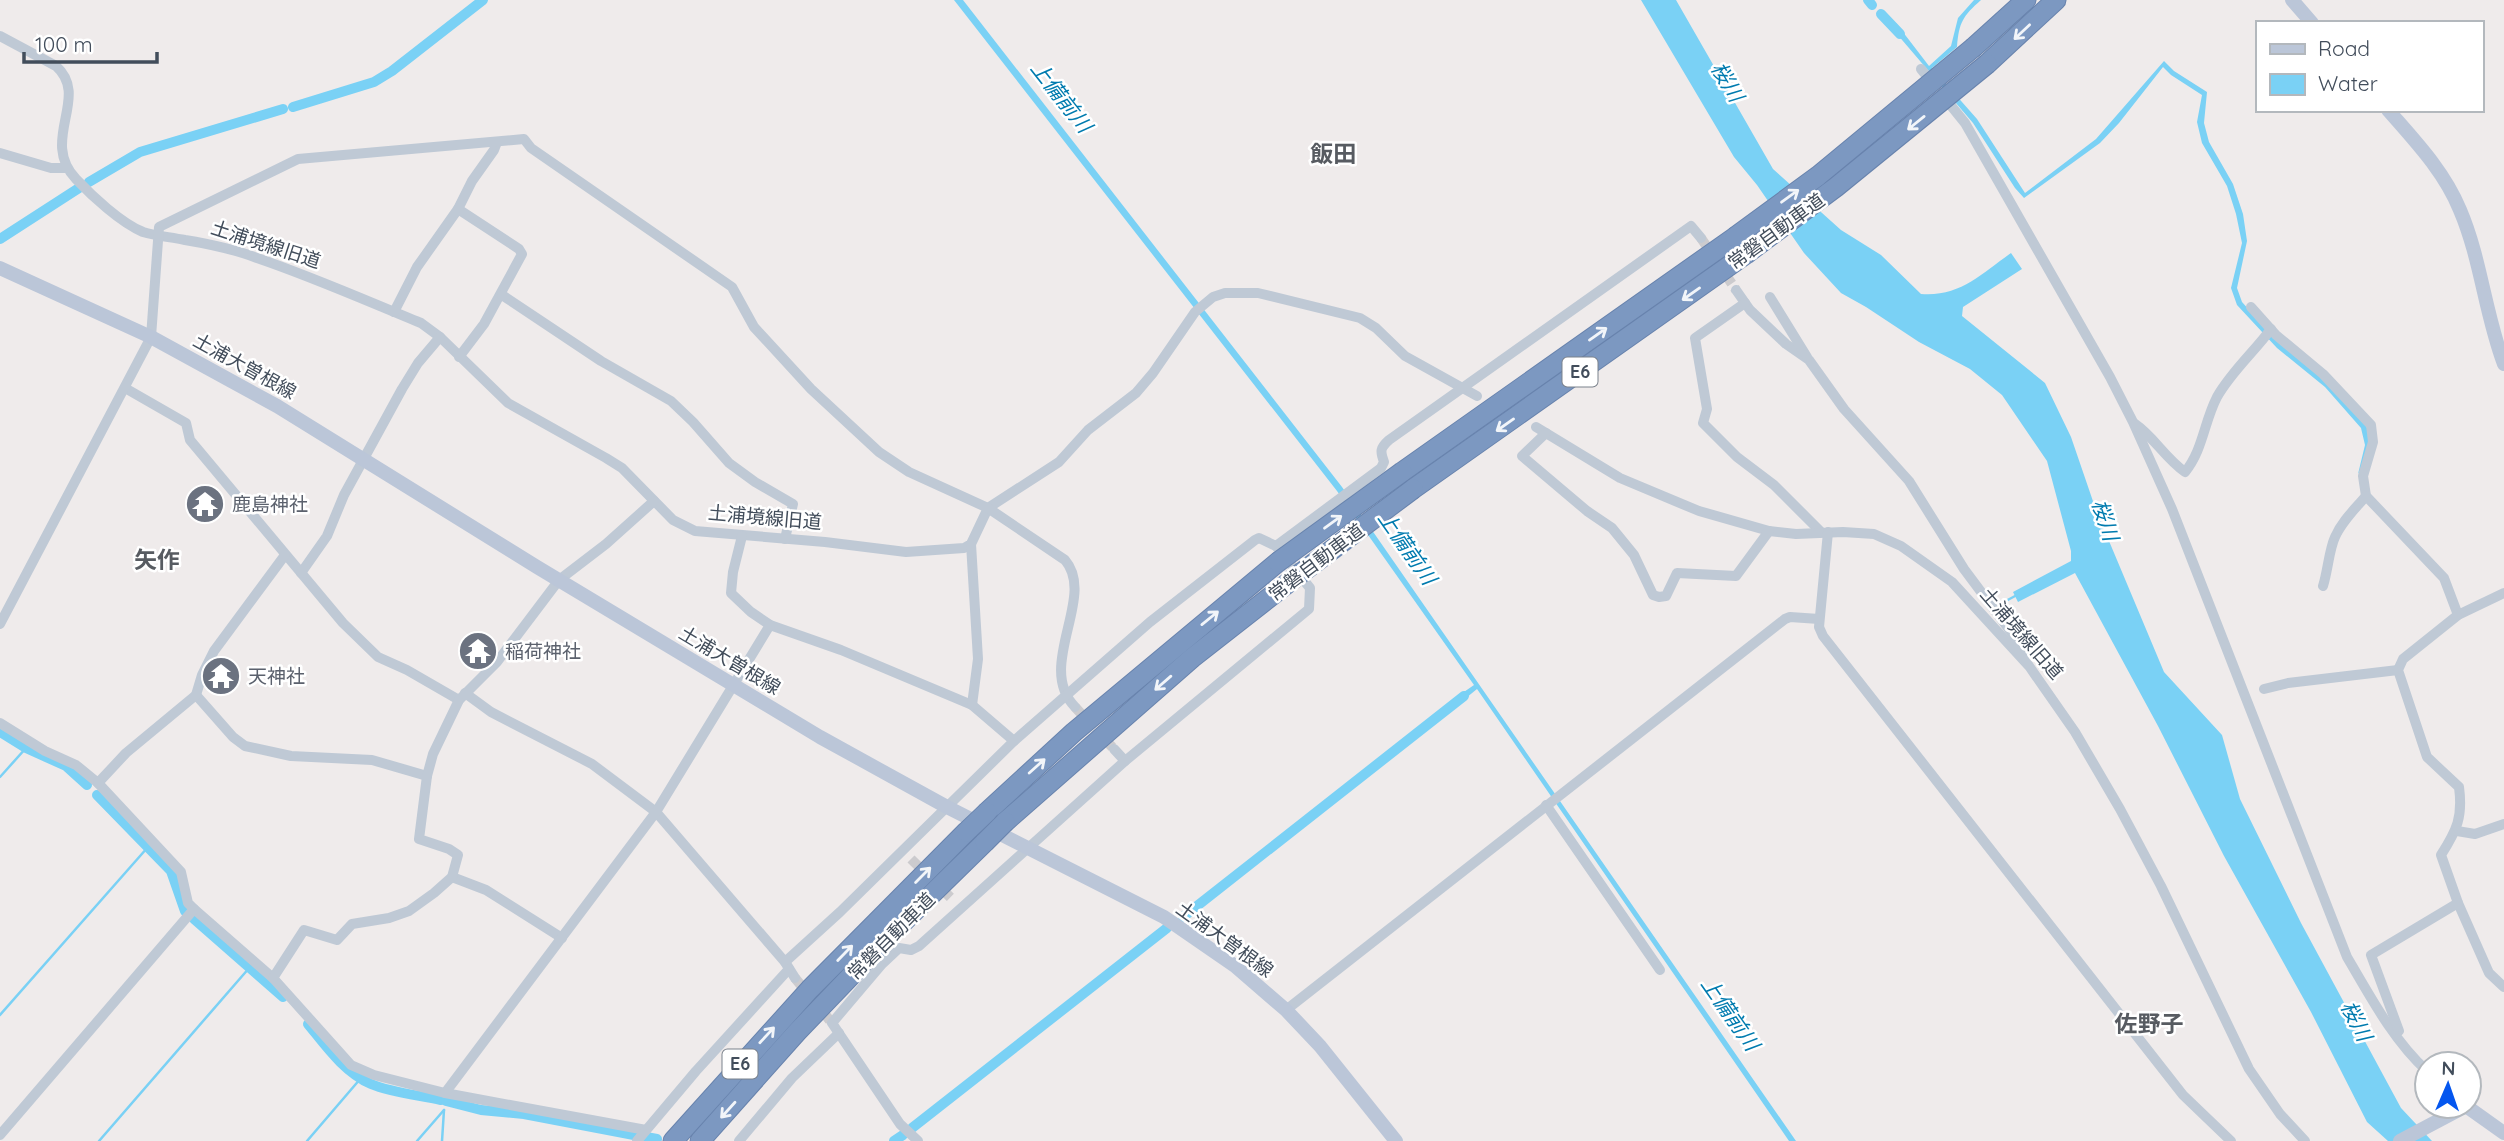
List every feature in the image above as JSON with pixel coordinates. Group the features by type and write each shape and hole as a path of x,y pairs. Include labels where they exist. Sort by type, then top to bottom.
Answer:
{"highway":[{"name":"常磐自動車道","path":"700,1141 823,1005 886,925 966,832 1074,732 1277,554 1402,472 1735,237 1829,167 1974,47 2026,0"},
{"name":"常磐自動車道","path":"673,1141 795,975 886,925 985,842 1192,658 1413,489 1746,254 1836,187 1987,64 2056,0"}],"main road":[{"path":"2292,0 2310,21"},
{"path":"2390,112 2433,162 2460,209 2504,365"},
{"name":"土浦大曽根線","path":"0,268 151,337 277,405 559,580 845,751 947,807 1164,917 1227,960 1286,1010 1320,1046 1396,1141"},
{"path":"2483,1119 2504,1133"},
{"path":"2400,1141 2440,1120"}],"street":[{"path":"0,36 56,66 67,79 68,108 60,149 67,168 51,168 0,153"},
{"path":"1921,69 1965,123 2133,422 2172,509 2347,957 2378,1009 2413,1055"},
{"path":"0,624 151,337 154,327 159,227 298,159 524,139 531,148 733,287 754,327 811,388 872,446 901,467 988,508 1026,531 1065,560 1071,568 1073,603 1060,665 1065,697 1075,707"},
{"path":"394,312 417,267 458,209 472,181 495,150 497,142"},
{"name":"土浦境線旧道","path":"67,168 99,200 126,222 144,232 256,257 421,323 440,337 508,403 622,468 653,501 682,526 695,531 906,552 964,548 971,544"},
{"path":"458,209 519,249 522,254 502,295 459,357"},
{"path":"1277,554 1337,500 1381,468 1384,462 1380,452 1389,440 1691,226 1702,238"},
{"path":"1736,290 1745,303 1786,344 1809,360"},
{"path":"972,705 978,659 971,544 988,508 1041,476 1059,462 1088,430 1136,393 1195,312 1208,301 1225,293 1258,293 1360,318 1376,328 1405,356 1464,386 1477,396"},
{"path":"502,295 601,360 671,401 729,463 793,504 785,539"},
{"path":"1770,297 1809,360 1844,409 1909,481 1964,569 2017,640 2029,666"},
{"path":"1745,303 1695,338 1707,409 1703,423 1737,457 1774,485 1824,532 1819,619 1823,636 2183,1095 2231,1141"},
{"path":"2251,307 2323,374 2371,425 2373,442 2363,476 2366,496 2444,578 2458,615"},
{"path":"2133,422 2172,463 2185,472 2196,455 2209,415 2224,386 2272,329"},
{"path":"302,573 327,536 363,458 413,372 440,337"},
{"path":"125,388 186,423 190,440 343,624 378,657 462,696 592,764 656,813 795,975"},
{"name":"土浦境線旧道","path":"1769,531 1736,576 1677,573 1666,596 1659,597 1653,595 1634,555 1612,528 1522,456 1541,430 1620,478 1699,511 1769,531 1796,534 1874,534 1901,546 1952,582 2029,666 2075,732 2161,886 2249,1069 2280,1114 2305,1141"},
{"path":"2323,586 2330,566 2334,540 2343,522 2366,496"},
{"path":"273,978 304,930 337,940 352,924 388,918 409,911 452,877 458,855 449,849 419,839 427,776 433,754 462,696 497,662 559,580 606,544 653,501"},
{"path":"742,536 733,572 732,593 757,618 972,705 1014,741"},
{"path":"637,1141 705,1061 795,975 840,912 902,849 1014,741 1150,622 1259,538 1310,588 1309,609 1125,761 1028,848 957,904 919,946 911,950 899,948 832,1023 900,1124 918,1141"},
{"path":"98,783 126,753 197,695 202,675 214,651 285,555"},
{"path":"2504,593 2458,615 2403,659 2398,670 2427,757 2459,787 2461,805 2456,831 2441,855 2458,903 2489,973 2504,987"},
{"path":"1286,1010 1785,619 1819,619"},
{"path":"445,1093 656,813 770,625"},
{"path":"2264,689 2288,683 2398,670"},
{"path":"197,695 233,737 245,746 292,756 372,760 427,776"},
{"path":"0,723 46,751 66,758 98,783 181,872 188,903 273,978 351,1065 374,1075 445,1093 646,1130"},
{"path":"1114,749 1125,761"},
{"path":"1547,804 1660,970"},
{"path":"2456,831 2475,834 2504,824"},
{"path":"902,849 911,859"},
{"path":"452,877 486,890 562,938"},
{"path":"2403,1044 2371,955 2458,903"},
{"path":"0,1135 194,909"},
{"path":"738,1141 792,1078 839,1033"}],"water":[{"path":"954,0 963,0 1342,487 1796,1141 1789,1141 1477,689 1466,698 1461,694 1474,685 1337,491"},
{"path":"1641,0 1676,0 1773,169 1841,230 1881,255 1921,294 1935,294 1959,288 2011,253 2022,269 1963,307 1962,316 2045,383 2071,437 2096,510 2164,672 2222,735 2240,799 2301,923 2401,1108 2432,1141 2388,1141 2367,1122 2311,1012 2224,856 2158,726 2075,573 2018,602 2013,592 2071,561 2071,551 2047,461 2002,395 1970,369 1919,342 1841,293 1804,253 1734,157"},
{"path":"1974,0 1981,0 1963,20 1957,47 1932,68 1977,119 2025,193 2096,139 2164,61 2174,71 2207,92 2204,123 2209,142 2233,184 2243,214 2247,241 2237,288 2242,302 2280,344 2319,374 2366,425 2368,450 2358,474 2365,445 2361,428 2325,387 2277,348 2237,305 2231,288 2242,243 2227,186 2202,143 2197,122 2202,95 2163,67 2100,143 2024,198 1973,123 1891,27 1896,23 1929,66 1951,46 1958,18"}],"waterway":[{"path":"293,107 374,82 483,0"},
{"path":"1868,0 1872,5"},
{"path":"1881,14 1900,34"},
{"path":"89,182 140,152 283,109"},
{"path":"0,239 79,188"},
{"path":"2002,603 2017,595"},
{"path":"1183,917 1464,696"},
{"path":"0,732 26,748 66,766 87,785"},
{"path":"0,777 26,748"},
{"path":"97,795 171,871 185,911"},
{"path":"0,1015 148,847"},
{"path":"194,919 283,997"},
{"path":"912,1128 1167,928"},
{"path":"99,1141 250,967"},
{"path":"308,1024 336,1058 361,1079 388,1090 441,1100"},
{"path":"307,1141 361,1078"},
{"path":"446,1101 481,1110 524,1114 634,1135"},
{"path":"417,1141 444,1110"},
{"path":"442,1141 444,1110"},
{"path":"894,1141 903,1135"},
{"path":"646,1137 657,1139"}],"tunnel":[{"path":"1701,238 1736,290"},
{"path":"1075,707 1114,749"},
{"path":"911,859 953,900"},
{"path":"795,978 832,1023"}],"place":[{"name":"鹿島神社","path":"205,504"},
{"name":"稲荷神社","path":"478,651"},
{"name":"天神社","path":"221,676"}],"district":[{"name":"飯田","path":"1333,154"},
{"name":"矢作","path":"157,560"},
{"name":"佐野子","path":"2149,1024"}],"water label":[{"name":"桜川","path":"1727,82"},
{"name":"上備前川","path":"1061,97"},
{"name":"桜川","path":"2105,520"},
{"name":"上備前川","path":"1407,548"},
{"name":"上備前川","path":"1730,1014"},
{"name":"桜川","path":"2356,1021"}]}
